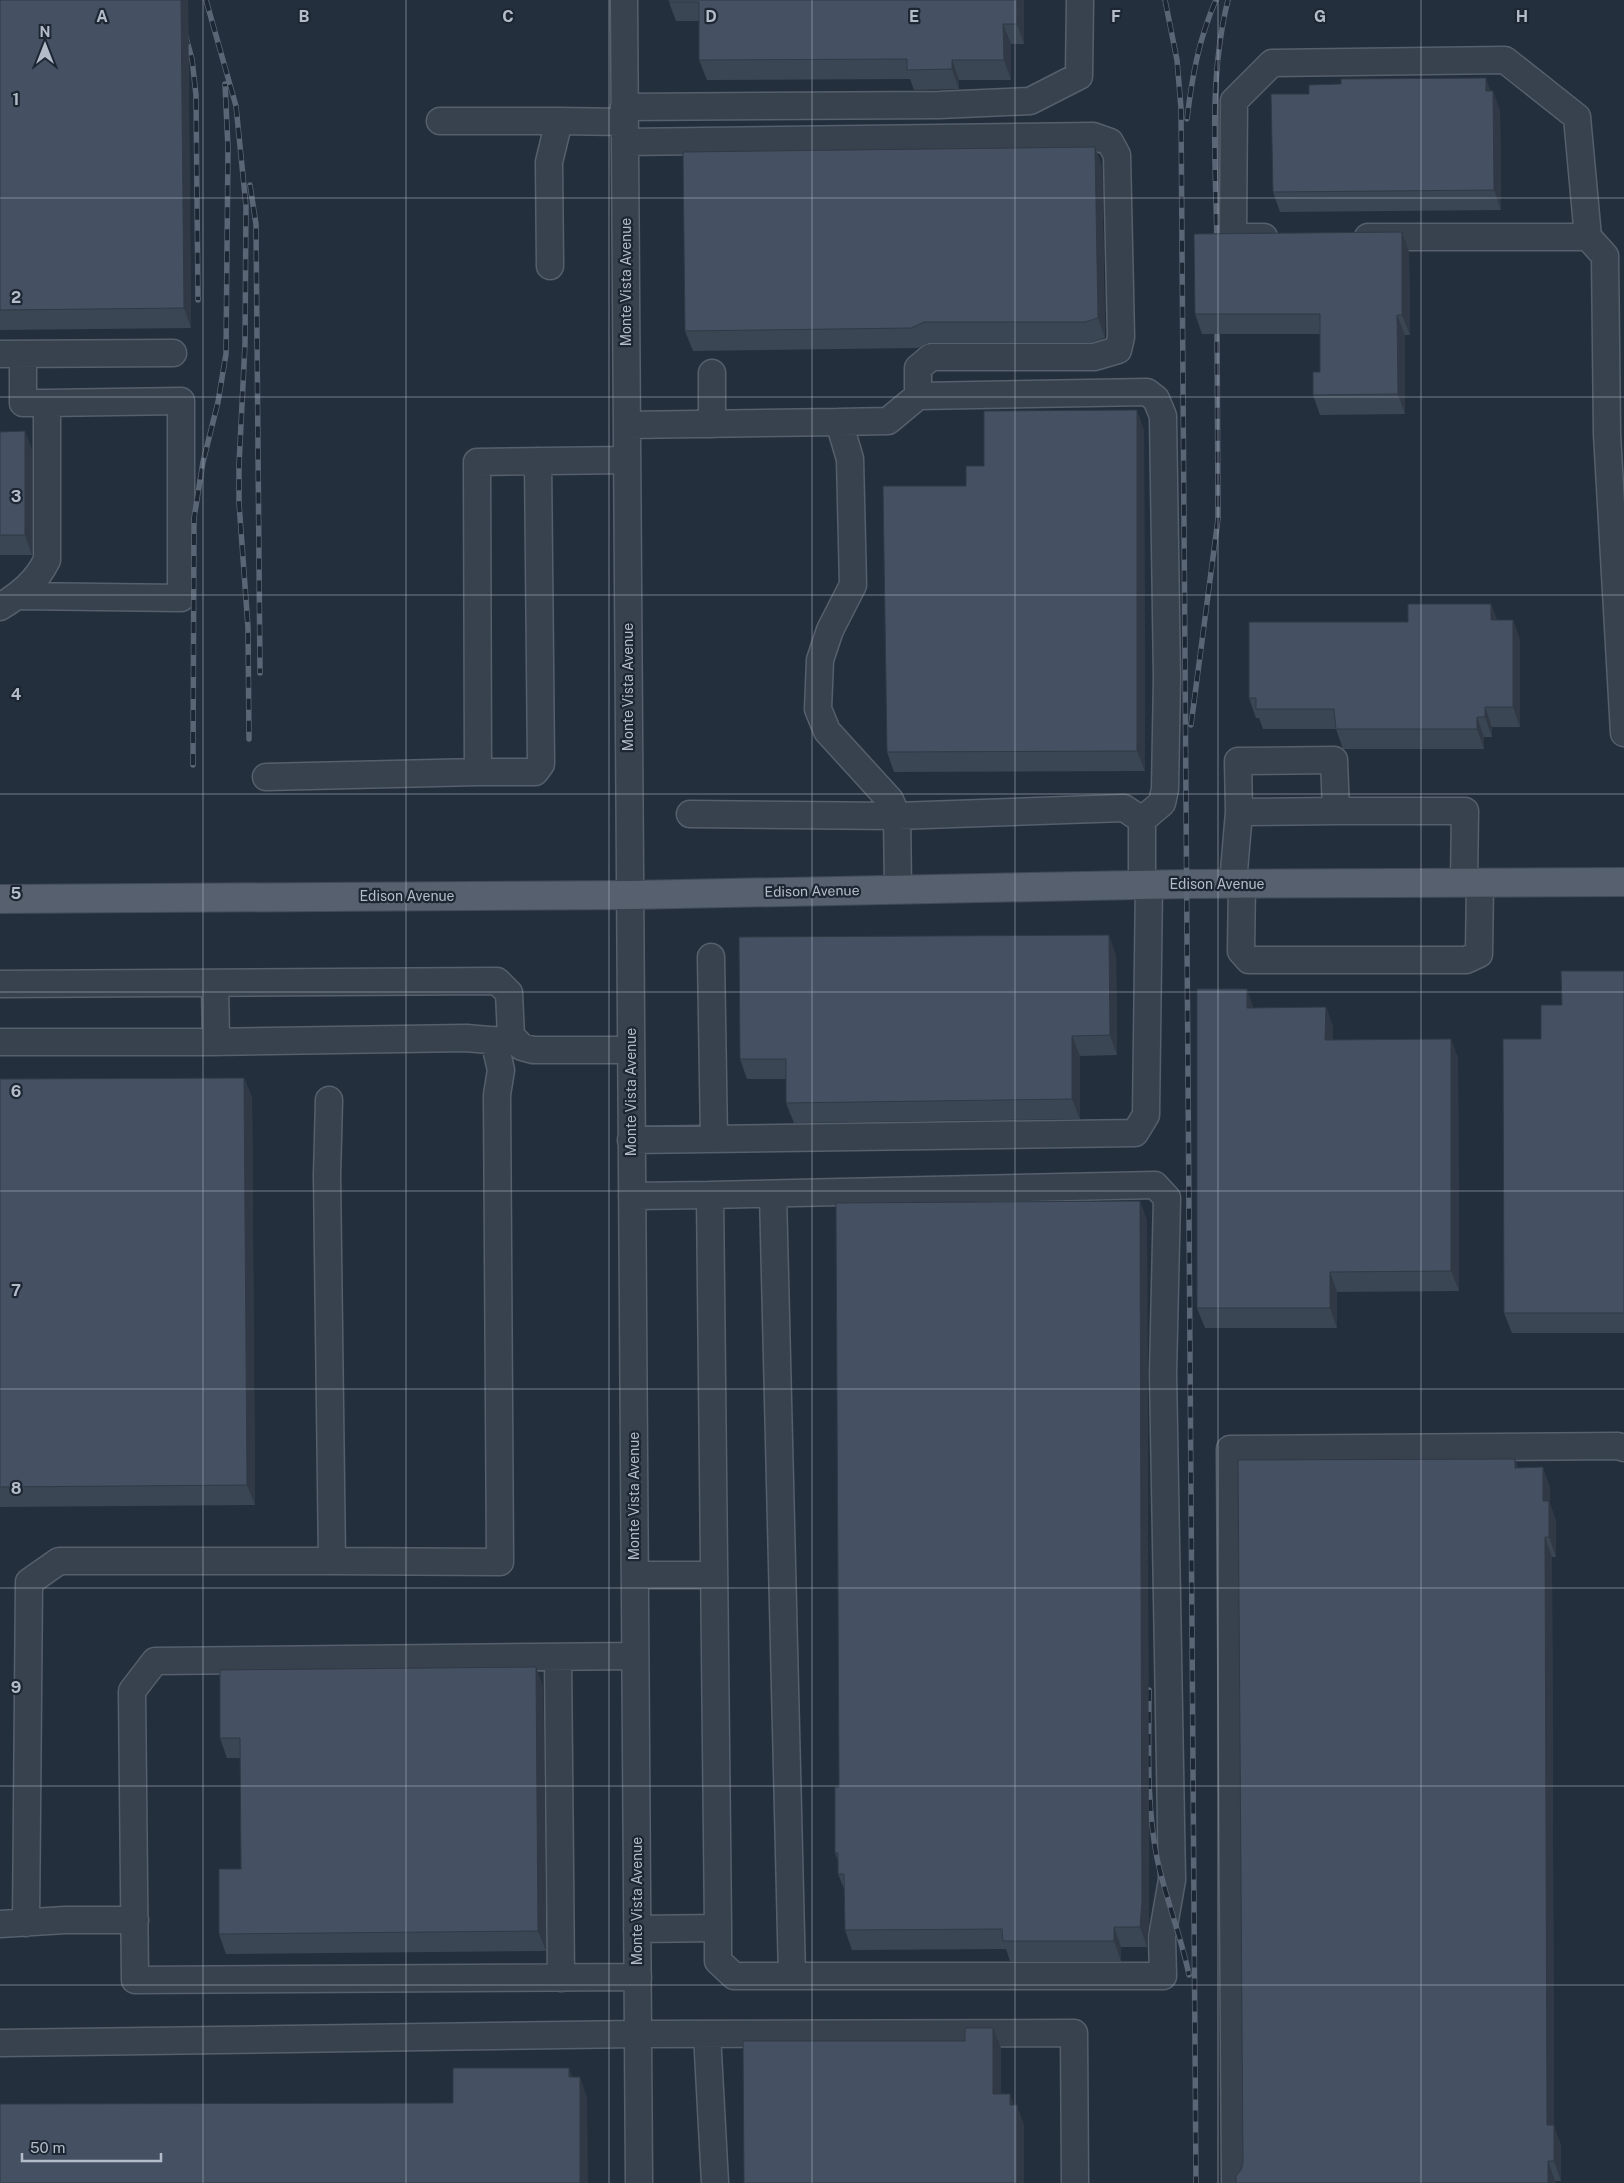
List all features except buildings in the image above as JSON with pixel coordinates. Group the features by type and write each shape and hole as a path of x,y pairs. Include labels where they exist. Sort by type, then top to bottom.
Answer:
{"main road":[{"name":"Edison Avenue","path":"0,899 630,894 1145,884 1624,882"}],"street":[{"name":"Monte Vista Avenue","path":"624,0 639,2183"},
{"path":"625,124 1030,101 1079,76 1080,0"},
{"path":"1292,237 1233,237 1234,101 1272,63 1505,60 1577,117 1588,237 1605,256 1607,434 1624,733"},
{"path":"440,121 559,121 1093,136 1110,142 1117,155 1121,336 1118,350 1094,358 931,358 918,368 918,396"},
{"path":"550,266 549,162 559,121"},
{"path":"1341,237 1588,237"},
{"path":"10,601 38,577 47,560 23,403 11,354 173,353"},
{"path":"712,373 712,424"},
{"path":"626,425 888,421 918,396 1147,392 1156,399 1163,416 1167,678 1165,789 1162,803 1142,820"},
{"path":"10,601 181,598 181,402 23,403"},
{"path":"839,422 850,459 853,585 830,630 820,660 818,710 827,731 890,800 897,816 898,889"},
{"path":"478,772 477,462 627,460"},
{"path":"266,777 536,772 541,764 538,461"},
{"path":"1239,812 1465,811 1479,954 1466,960 1249,960 1241,951 1238,884 1238,761 1334,760 1336,811"},
{"path":"690,814 897,816 1124,808 1142,820"},
{"path":"631,1140 1135,1133 1146,1115 1145,884 1142,820"},
{"path":"711,957 714,1139"},
{"path":"0,984 498,981 509,993 511,1036 505,1041 497,1095 500,1562 59,1561 29,1582 26,1922"},
{"path":"215,983 216,1041"},
{"path":"0,1042 466,1038 505,1041 533,1050 631,1050"},
{"path":"330,1100 327,1175 332,1561"},
{"path":"632,1196 1155,1185 1167,1198 1163,1373 1172,1880 1162,1937 1163,1976 734,1976 718,1961 710,1195"},
{"path":"773,1194 792,1976"},
{"path":"1235,2183 1230,1449 1618,1446 1624,1448"},
{"path":"635,1575 714,1574"},
{"path":"635,1656 155,1661 132,1691 134,1920 135,1980 638,1977"},
{"path":"558,1657 561,1978"},
{"path":"0,1924 134,1920"},
{"path":"637,1929 718,1928"},
{"path":"0,2043 638,2034 1074,2033 1075,2183"},
{"path":"707,2034 715,2183"}],"railway":[{"path":"206,0 236,106 246,206 245,344 239,503 248,627 249,739"},
{"path":"1165,0 1177,60 1181,108 1196,2183"},
{"path":"1187,119 1197,58 1216,0"},
{"path":"1217,247 1215,92 1222,30 1228,0"},
{"path":"185,34 192,59 196,95 198,300"},
{"path":"193,765 194,518 203,462 218,402 226,354 228,148 225,84"},
{"path":"250,185 256,224 260,673"},
{"path":"1191,725 1218,519 1217,319"},
{"path":"1149,1690 1149,1774 1153,1837 1160,1873 1189,1975"}]}
